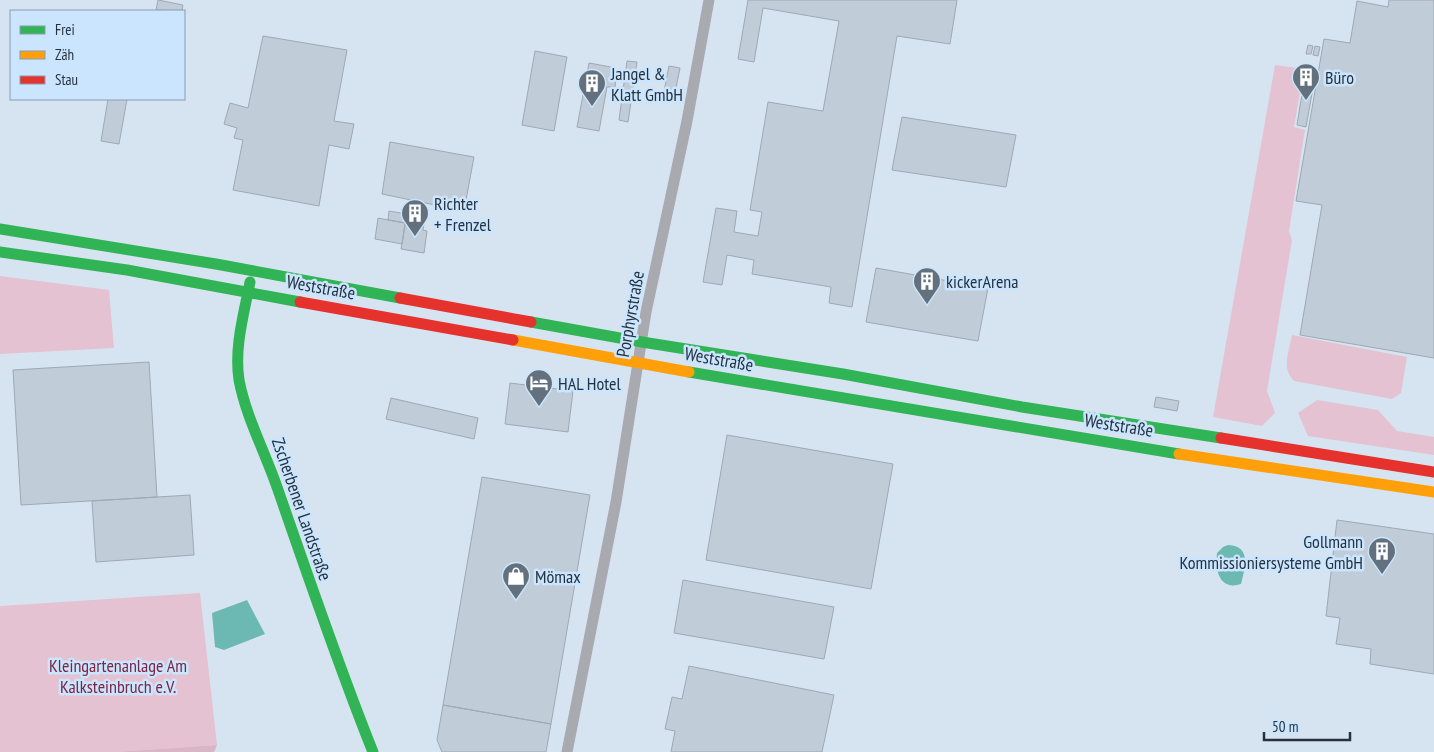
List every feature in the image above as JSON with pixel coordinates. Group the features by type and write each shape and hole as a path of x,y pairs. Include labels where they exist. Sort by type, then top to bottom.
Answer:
{"main road":[{"path":"0,229 252,271 642,342 843,374 1022,407 1434,472"},
{"name":"Weststraße","path":"0,252 127,270 638,363 1215,460 1434,492"},
{"name":"Zscherbener Landstraße","path":"252,271 240,333 238,365 244,399 278,490 312,593 373,752"}],"street":[{"name":"Porphyrstraße","path":"567,752 607,552 646,312 687,121 709,0"}],"green space":[{"path":"1275,65 1304,69 1294,127 1305,130 1289,231 1292,240 1267,391 1275,413 1262,426 1213,417"},
{"path":"0,276 109,290 114,348 0,354"},
{"path":"1292,335 1407,357 1401,393 1392,399 1294,381 1290,376 1287,365"},
{"path":"1317,400 1378,410 1397,431 1434,437 1434,455 1308,436 1298,413"},
{"name":"Kleingartenanlage Am Kalksteinbruch e.V.","path":"200,593 217,745 115,752 0,752 0,606"}],"shaded area":[{"path":"1228,545 1236,546 1244,554 1245,565 1241,584 1234,585 1223,582 1218,572 1217,553"},
{"path":"247,600 265,634 224,650 215,647 212,613"},
{"path":"217,745 214,752 115,752"}],"building":[{"path":"158,0 183,5 182,10 156,10"},
{"path":"748,0 957,0 950,44 897,36 852,307 829,303 831,287 752,274 754,260 727,255 722,285 703,282 716,208 737,211 734,232 758,236 762,212 750,210 768,102 823,111 839,21 763,8 754,62 738,59"},
{"path":"1389,0 1434,0 1434,358 1300,335 1322,205 1296,201 1324,39 1350,43 1357,1 1388,7"},
{"path":"263,36 347,50 334,121 354,124 349,149 329,145 319,206 233,190 243,140 234,138 237,128 224,124 230,103 248,108"},
{"path":"1308,45 1313,46 1311,54 1306,54"},
{"path":"1315,46 1320,47 1318,56 1313,55"},
{"path":"535,51 567,57 554,131 522,125"},
{"path":"627,61 637,62 628,122 619,120"},
{"name":"Jangel & Klatt GmbH","path":"589,63 611,67 617,71 615,87 607,87 599,131 577,127"},
{"path":"669,66 680,68 675,93 664,91"},
{"name":"Büro","path":"1305,75 1315,77 1306,127 1297,125"},
{"path":"108,100 127,100 119,144 101,141"},
{"path":"902,117 1016,135 1006,187 892,170"},
{"path":"390,142 474,157 464,211 382,194"},
{"path":"389,211 407,214 405,223 388,220"},
{"path":"378,218 405,223 402,244 375,239"},
{"name":"Richter + Frenzel","path":"406,220 424,223 423,230 427,231 424,253 401,249"},
{"name":"kickerArena","path":"876,268 988,288 978,341 866,322"},
{"path":"149,362 157,497 21,505 13,370"},
{"name":"HAL Hotel","path":"510,383 573,391 568,432 505,424"},
{"path":"1156,397 1179,401 1177,411 1154,407"},
{"path":"391,398 478,418 474,439 386,419"},
{"path":"727,435 893,464 871,589 706,560"},
{"name":"Mömax","path":"482,477 590,495 551,724 443,705"},
{"path":"190,495 194,555 96,562 92,501"},
{"name":"Gollmann Kommissioniersysteme GmbH","path":"1337,520 1434,534 1434,674 1370,664 1371,649 1336,644 1340,618 1326,616"},
{"path":"683,580 834,607 824,659 674,633"},
{"path":"689,666 834,695 822,752 671,752 675,731 665,729 672,697 682,699"},
{"path":"443,705 551,724 546,752 442,752 437,740"}],"traffic: fast":[{"path":"0,229 216,264 400,298"},
{"path":"0,252 127,270 300,302"},
{"path":"250,282 240,331 238,355 239,380 242,394 277,487 335,653 373,752"},
{"path":"531,322 843,374 1022,407 1221,438"},
{"path":"689,372 1179,454"}],"traffic: slow":[{"path":"513,340 689,372"},
{"path":"1179,454 1434,492"}],"traffic: jam":[{"path":"400,298 531,322"},
{"path":"300,302 513,340"},
{"path":"1221,438 1434,472"}],"place":[{"name":"Büro","path":"1306,101"},
{"name":"Jangel & Klatt GmbH","path":"592,107"},
{"name":"Richter + Frenzel","path":"415,237"},
{"name":"kickerArena","path":"927,305"},
{"name":"HAL Hotel","path":"539,407"},
{"name":"Gollmann Kommissioniersysteme GmbH","path":"1382,575"},
{"name":"Mömax","path":"516,600"}]}
